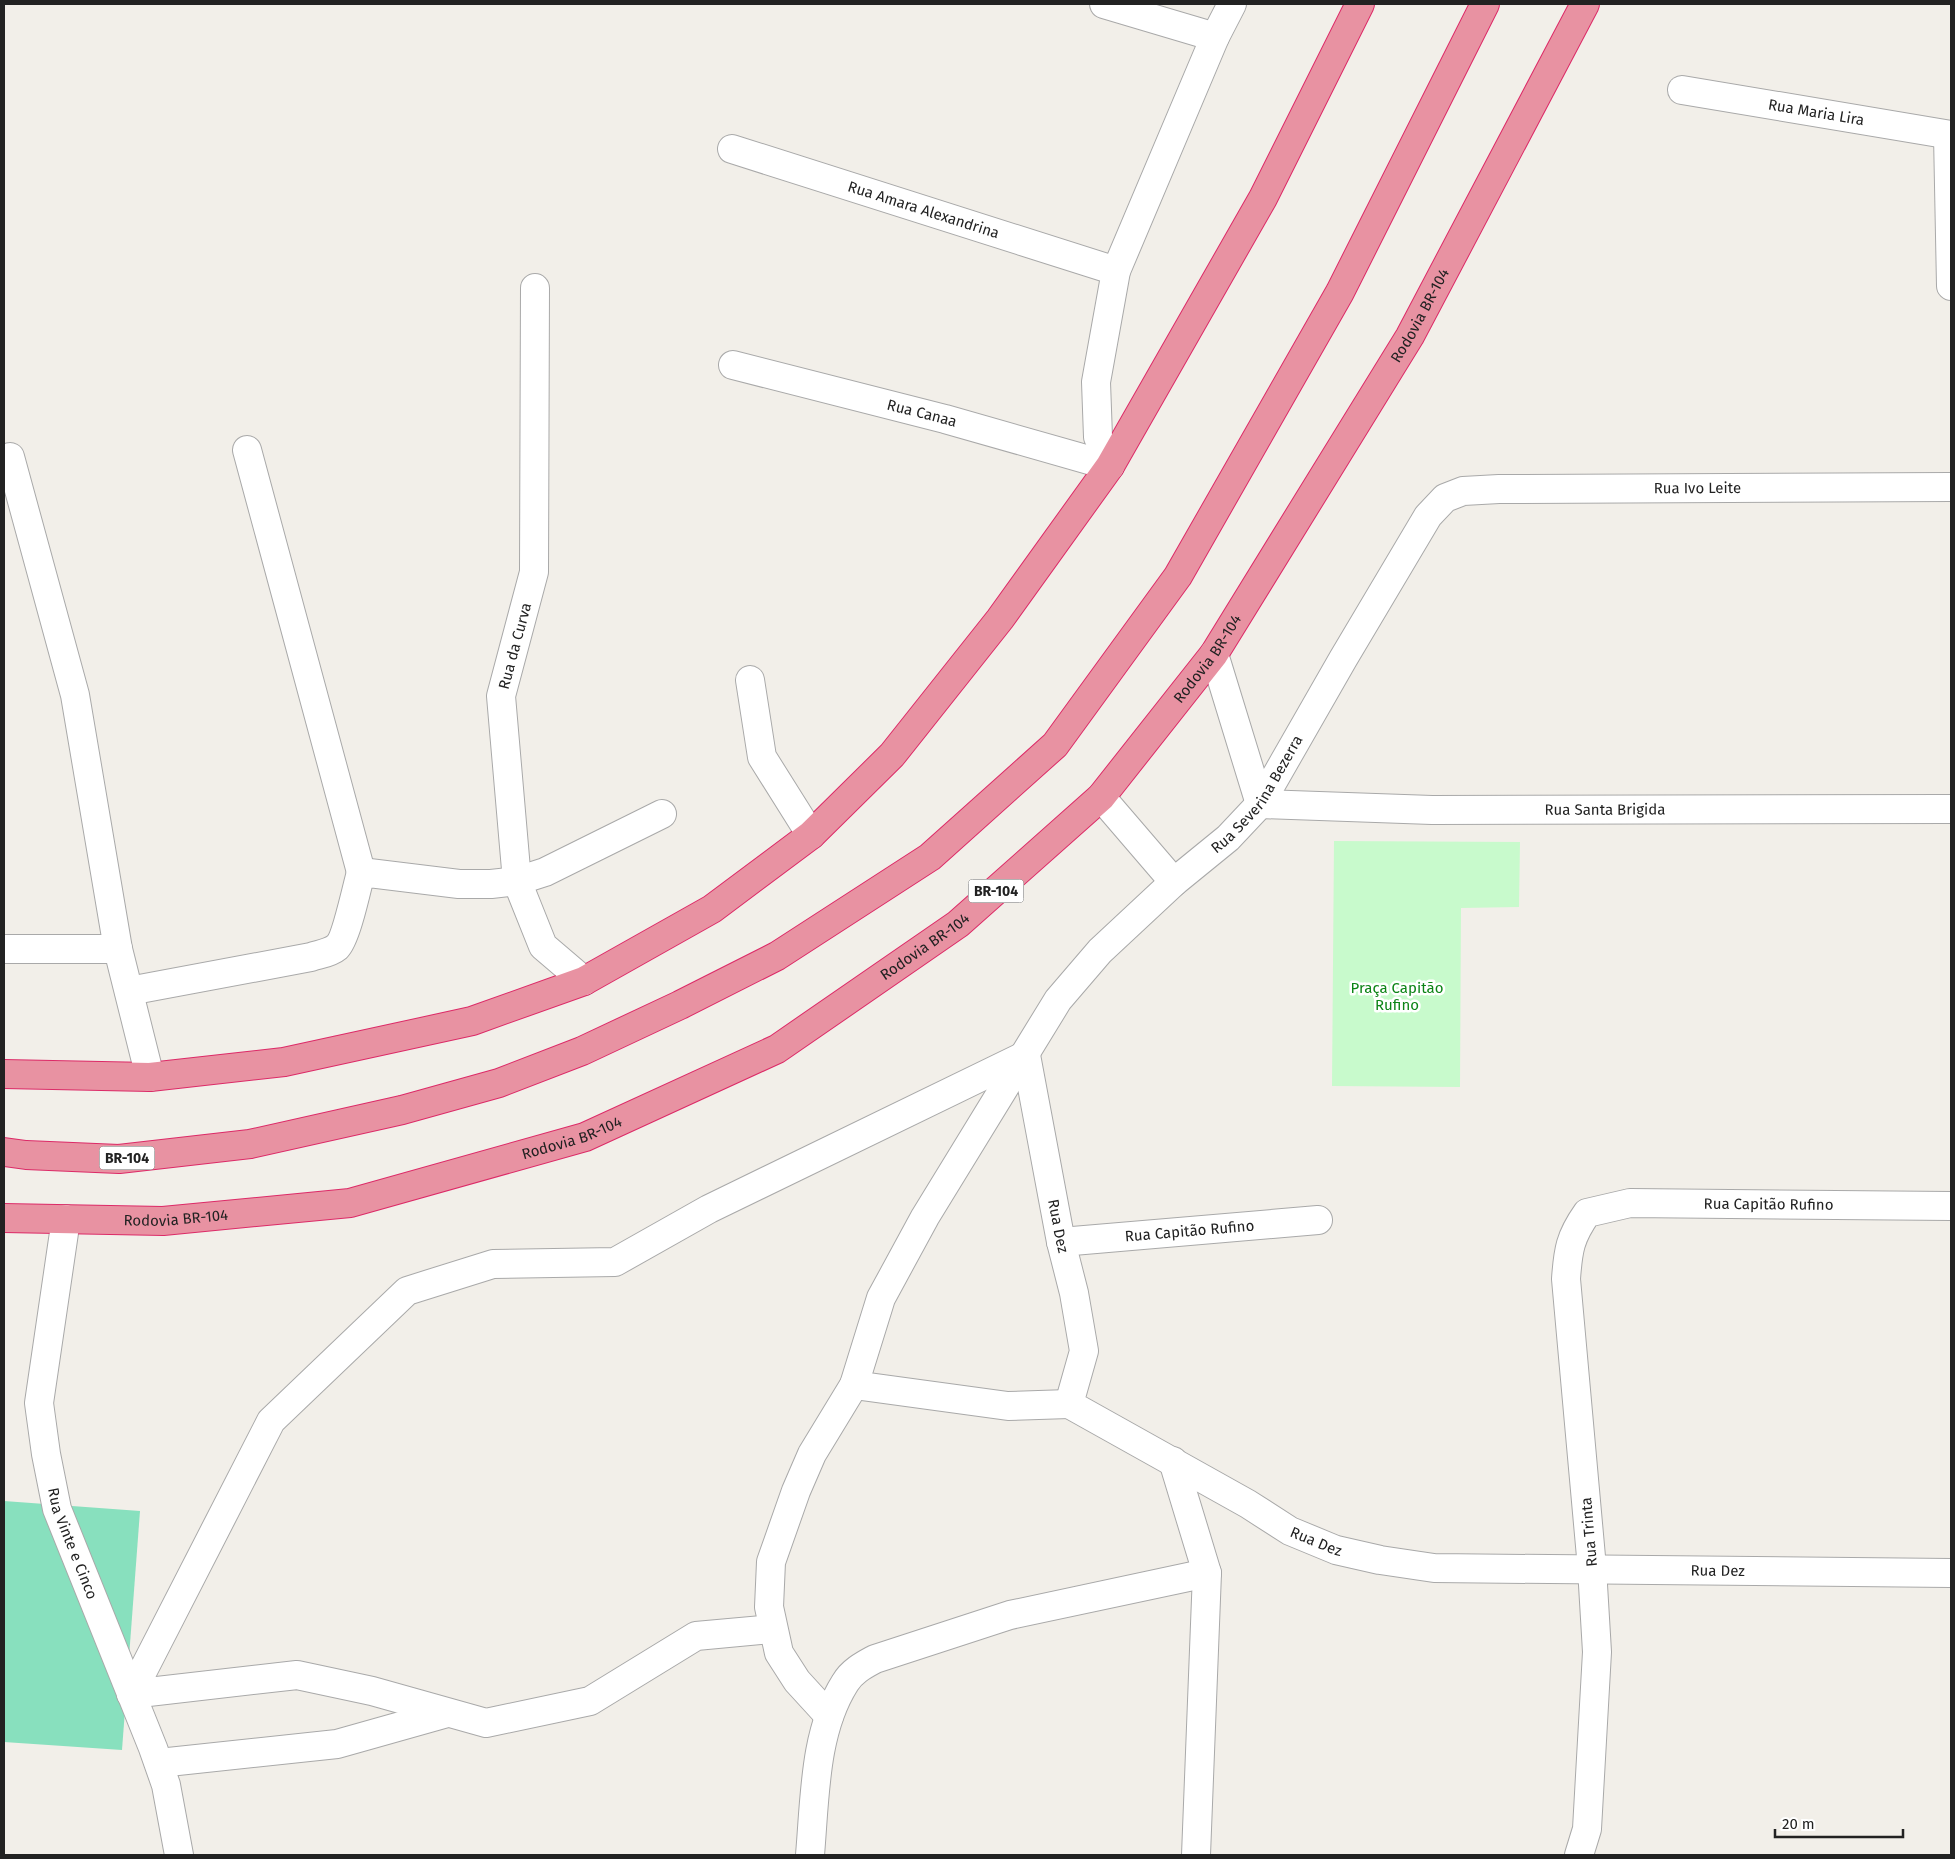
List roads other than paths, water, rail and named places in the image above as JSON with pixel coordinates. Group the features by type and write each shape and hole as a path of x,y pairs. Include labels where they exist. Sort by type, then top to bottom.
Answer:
{"highway":[{"path":"4,1074 150,1077 284,1062 472,1021 584,980 712,909 811,835 898,747 1000,619 1110,466 1263,198 1360,4"},
{"name":"BR-104","path":"4,1152 26,1155 119,1159 250,1144 402,1110 499,1083 582,1051 680,1005 777,956 930,857 1055,745 1178,576 1344,284 1485,4"},
{"name":"Rodovia BR-104","path":"10,1220 163,1221 350,1203 585,1137 777,1049 958,924 1102,797 1214,654 1410,336 1585,4"}],"street":[{"path":"1104,4 1215,37"},
{"path":"1110,466 1098,437 1096,382 1116,270 1215,37 1232,4"},
{"name":"Rua Maria Lira","path":"1682,90 1950,135"},
{"path":"1950,135 1951,286"},
{"name":"Rua Amara Alexandrina","path":"732,149 1116,270"},
{"name":"Rua da Curva","path":"534,288 534,572 502,696 517,881 543,946 584,980"},
{"name":"Rua Canaa","path":"733,365 945,418 1110,466"},
{"path":"129,991 311,957 331,951 339,946 344,935 361,872 247,450"},
{"path":"10,457 74,694 118,949 150,1077"},
{"name":"Rua Ivo Leite","path":"1445,498 1463,490 1499,489 1951,487"},
{"name":"Rua Severina Bezerra","path":"829,1716 797,1681 779,1653 772,1629 769,1607 771,1562 796,1491 812,1454 854,1385 881,1298 925,1217 1058,1000 1100,951 1174,882 1228,838 1260,804 1412,542 1428,516 1445,498"},
{"path":"1214,654 1260,804"},
{"path":"750,680 762,757 811,835"},
{"path":"1102,797 1174,882"},
{"name":"Rua Santa Brigida","path":"1260,804 1432,810 1951,809"},
{"path":"361,872 459,884 492,884 517,881 545,872 662,814"},
{"path":"4,949 118,949"},
{"path":"131,1694 271,1421 407,1291 493,1264 615,1262 709,1209 1026,1055"},
{"name":"Rua Dez","path":"1026,1055 1061,1242 1074,1293 1084,1351 1070,1404 1248,1504 1290,1531 1336,1550 1434,1568 1592,1568 1951,1573"},
{"name":"Rua Capitão Rufino","path":"1587,1213 1630,1203 1951,1206"},
{"name":"Rua Trinta","path":"1579,1855 1587,1829 1597,1652 1592,1568 1566,1279 1571,1240 1587,1213"},
{"name":"Rua Vinte e Cinco","path":"66,1219 39,1403 46,1454 57,1509 159,1763 166,1785 179,1855"},
{"name":"Rua Capitão Rufino","path":"1061,1242 1318,1220"},
{"path":"854,1385 1008,1406 1070,1404"},
{"path":"1173,1461 1207,1573 1196,1855"},
{"path":"810,1855 819,1762 829,1716 846,1682 859,1668 876,1659 1010,1615 1207,1573"},
{"path":"131,1694 297,1675 372,1691 486,1723 590,1701 696,1636 772,1629"},
{"path":"159,1763 337,1744 447,1713"}],"park label":[{"name":"Praça Capitão Rufino","path":"1397,996"}]}
